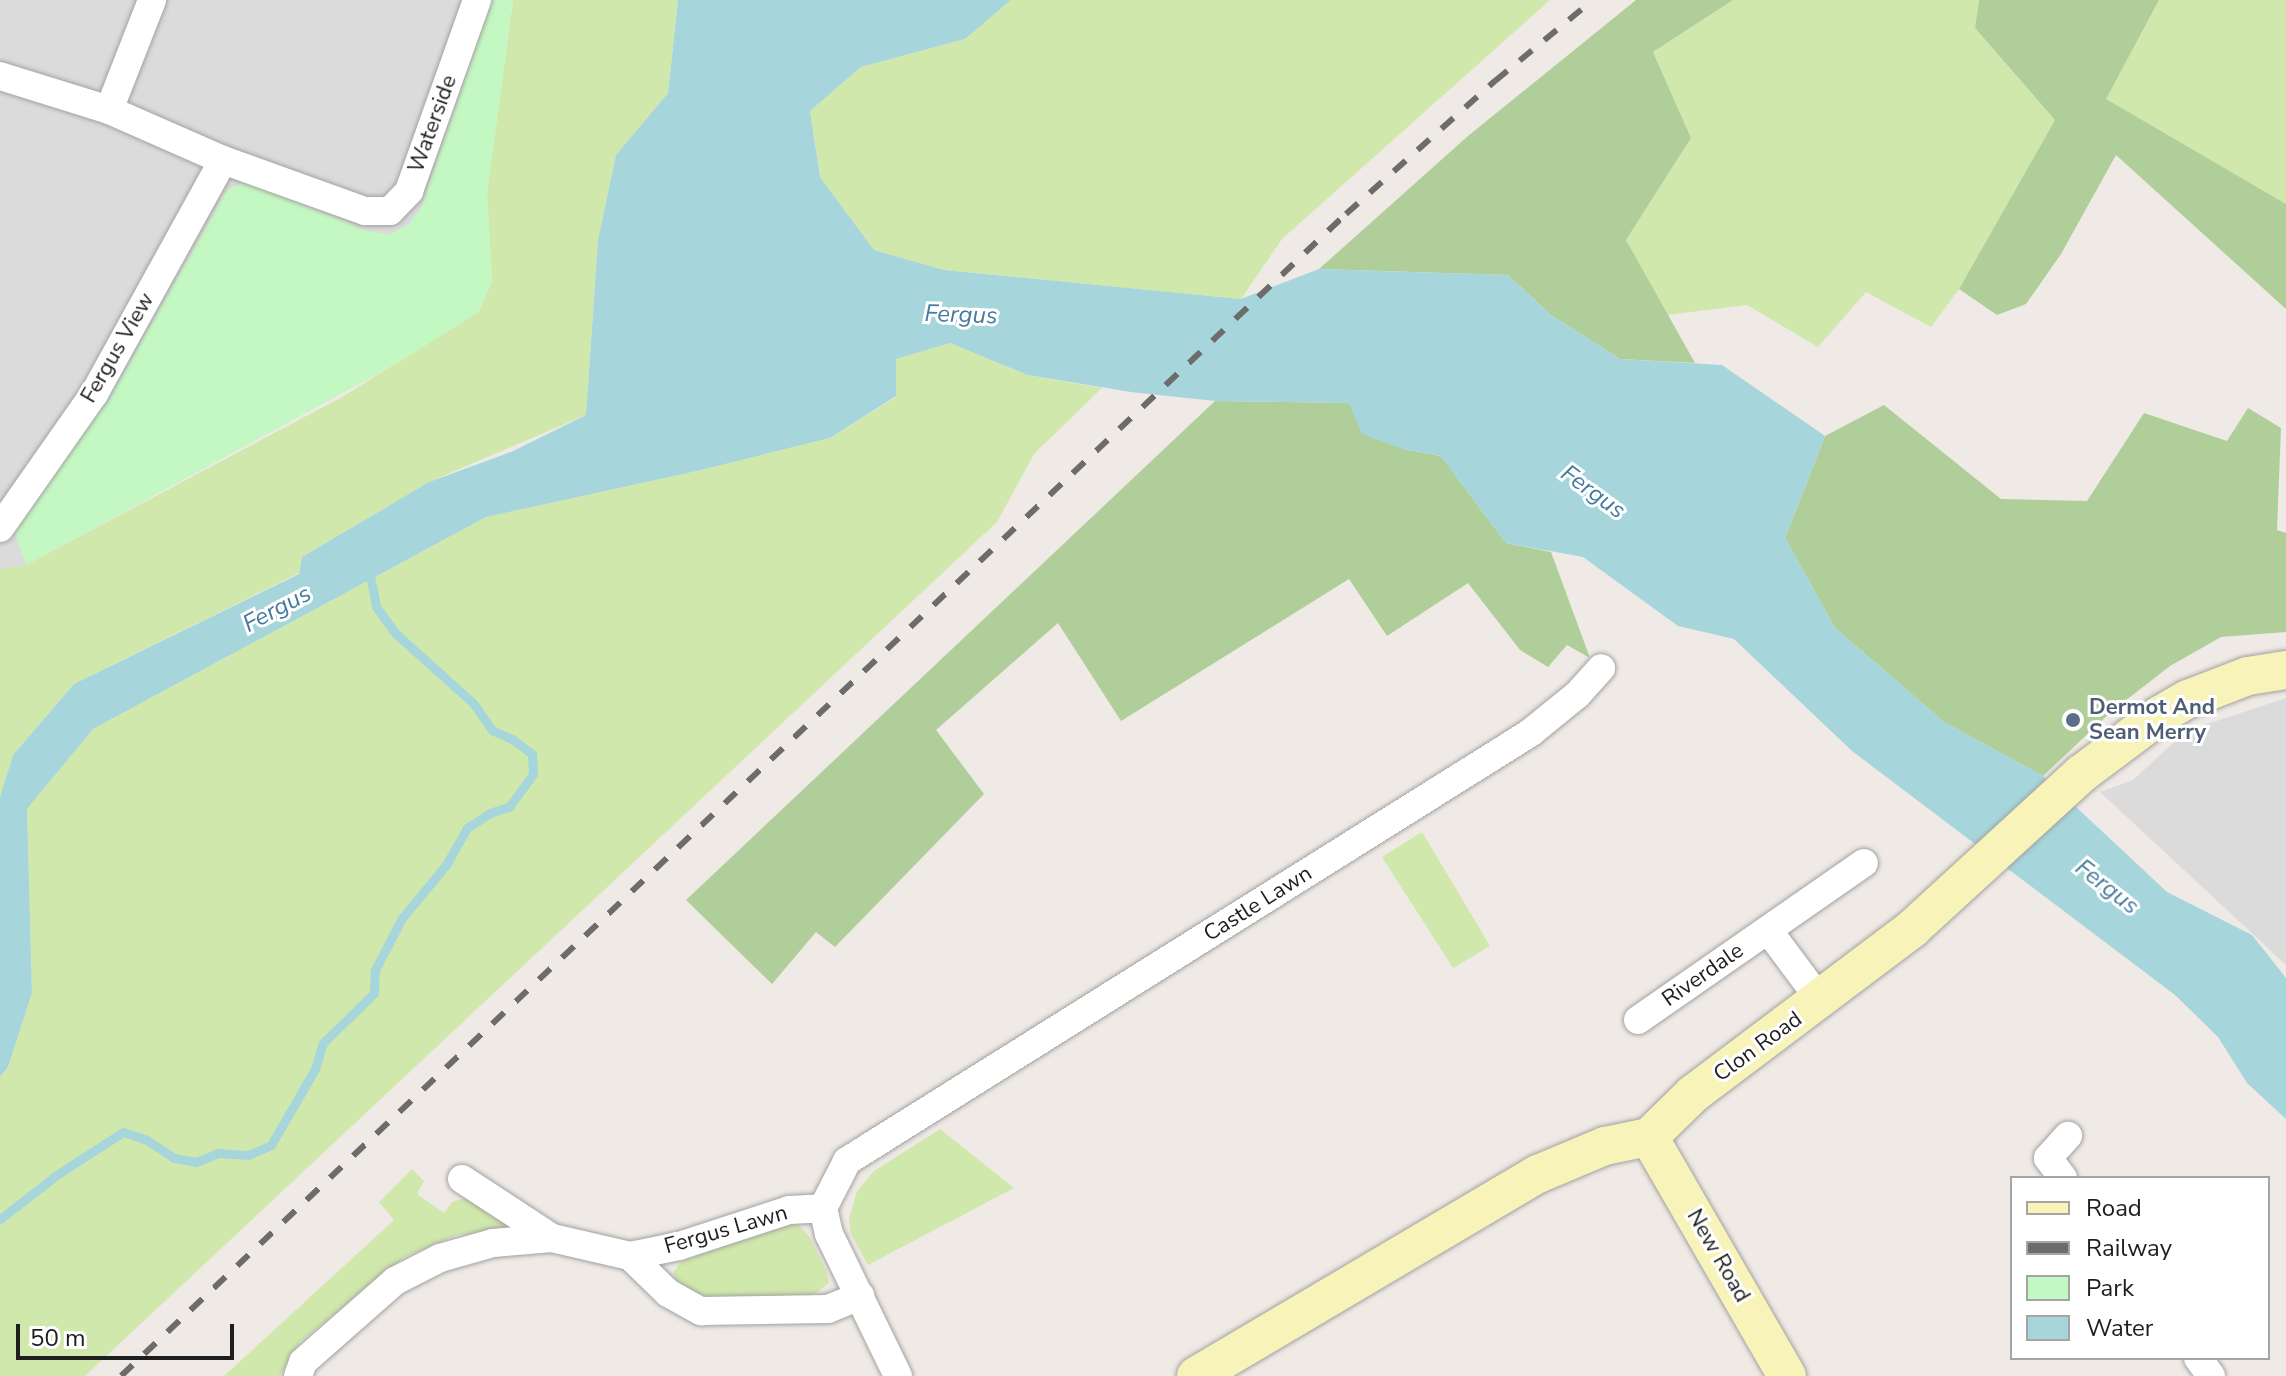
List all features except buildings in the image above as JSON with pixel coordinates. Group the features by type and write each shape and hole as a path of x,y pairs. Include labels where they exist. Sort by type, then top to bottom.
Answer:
{"main road":[{"name":"Clon Road","path":"1649,1137 1693,1094 1821,1001 1975,874 2081,774 2160,715 2188,699 2248,676 2286,670"},
{"path":"1196,1376 1538,1174 1605,1146 1649,1137"},
{"name":"New Road","path":"1649,1137 1787,1376"}],"street":[{"path":"109,110 152,0"},
{"name":"Waterside","path":"0,76 109,110 223,160 365,211 390,211 409,191 477,0"},
{"name":"Fergus View","path":"0,528 94,394 223,160"},
{"name":"Castle Lawn","path":"823,1208 847,1161 1530,733 1577,695 1601,668"},
{"name":"Riverdale","path":"1638,1020 1864,863"},
{"name":"Riverdale","path":"1768,930 1821,1001"},
{"path":"2062,1176 2048,1158 2068,1136"},
{"name":"Fergus Lawn","path":"462,1179 552,1238"},
{"path":"823,1208 829,1234 898,1376"},
{"name":"Fergus Lawn","path":"298,1376 303,1362 395,1281 440,1258 493,1243 552,1238 630,1256 679,1246 789,1210 823,1208"},
{"name":"Fergus Lawn","path":"630,1256 668,1293 701,1311 828,1309 860,1296"}],"shaded area":[{"path":"0,0 513,0 401,361 26,565 0,613"},
{"path":"2286,698 2286,965 2100,792 2133,780 2186,731"}],"green space":[{"path":"492,0 513,0 487,193 492,282 478,312 401,361 26,565 13,527 113,392 227,190 242,183 257,185 367,231 389,235 409,224 421,208"},
{"path":"513,0 678,0 668,93 616,155 598,240 586,415 429,482 302,557 299,573 74,684 13,755 0,797 0,569 26,565 342,397 478,312 492,282 487,193"},
{"path":"1011,0 1550,0 1282,239 1241,299 944,270 874,250 820,177 810,111 861,67 965,39"},
{"path":"1636,0 1733,0 1653,52 1691,138 1626,240 1695,363 1620,359 1551,315 1508,275 1319,269 1468,136"},
{"path":"1733,0 1979,0 1975,28 2055,120 1959,289 1931,327 1866,292 1818,347 1747,305 1667,315 1626,240 1691,138 1653,52"},
{"path":"1979,0 2159,0 2106,99 2286,204 2286,309 2116,155 2061,254 2026,304 1997,315 1959,289 2055,120 1975,28"},
{"path":"2159,0 2286,0 2286,204 2105,99"},
{"path":"950,343 1028,375 1102,388 1034,454 997,522 85,1376 0,1376 0,1077 8,1067 32,993 27,809 93,729 486,517 830,438 896,397 896,359"},
{"path":"1215,401 1349,403 1403,449 1441,456 1506,543 1551,552 1590,658 1567,645 1548,667 1520,650 1468,583 1387,636 1349,579 1121,721 1058,623 936,730 984,794 835,947 816,932 772,984 686,900"},
{"path":"1884,405 2001,499 2087,501 2144,413 2227,441 2248,408 2281,428 2277,530 2286,533 2286,632 2221,637 2170,666 2112,711 2043,776 1944,722 1835,628 1785,538 1825,436"},
{"path":"1422,832 1490,946 1453,968 1382,857"},
{"path":"940,1129 1014,1188 868,1265 851,1234 849,1219 857,1191 874,1171"},
{"path":"412,1169 424,1181 417,1194 444,1213 452,1202 468,1197 512,1229 457,1235 404,1257 299,1343 280,1376 224,1376 394,1220 379,1202"},
{"path":"786,1222 797,1224 809,1236 826,1270 829,1283 807,1300 712,1301 677,1283 673,1273 681,1262"}],"water":[{"name":"Fergus","path":"678,0 1011,0 965,39 861,67 810,111 820,177 874,250 944,270 1241,299 1319,269 1508,275 1551,315 1620,359 1722,365 1825,436 1785,538 1835,628 1944,722 2043,776 2167,892 2252,935 2286,978 2286,1119 2247,1083 2218,1037 2175,995 1852,751 1734,639 1678,626 1583,557 1506,543 1441,456 1403,449 1362,434 1349,403 1215,401 1131,392 1028,375 950,343 896,359 896,396 830,438 486,517 93,729 27,809 32,993 8,1067 0,1077 0,797 13,755 74,684 299,574 302,557 429,482 511,452 586,415 598,240 616,155 668,93"}],"waterway":[{"path":"0,1219 58,1174 123,1132 145,1139 174,1158 196,1162 218,1153 248,1155 271,1145 315,1069 323,1043 374,993 375,970 402,918 446,865 467,828 490,813 509,807 533,774 532,754 512,739 492,730 473,703 396,634 376,606 369,569"}],"railway":[{"path":"121,1376 1346,214 1495,81 1593,0"}],"place":[{"name":"Dermot And Sean Merry","path":"2073,720"}]}
